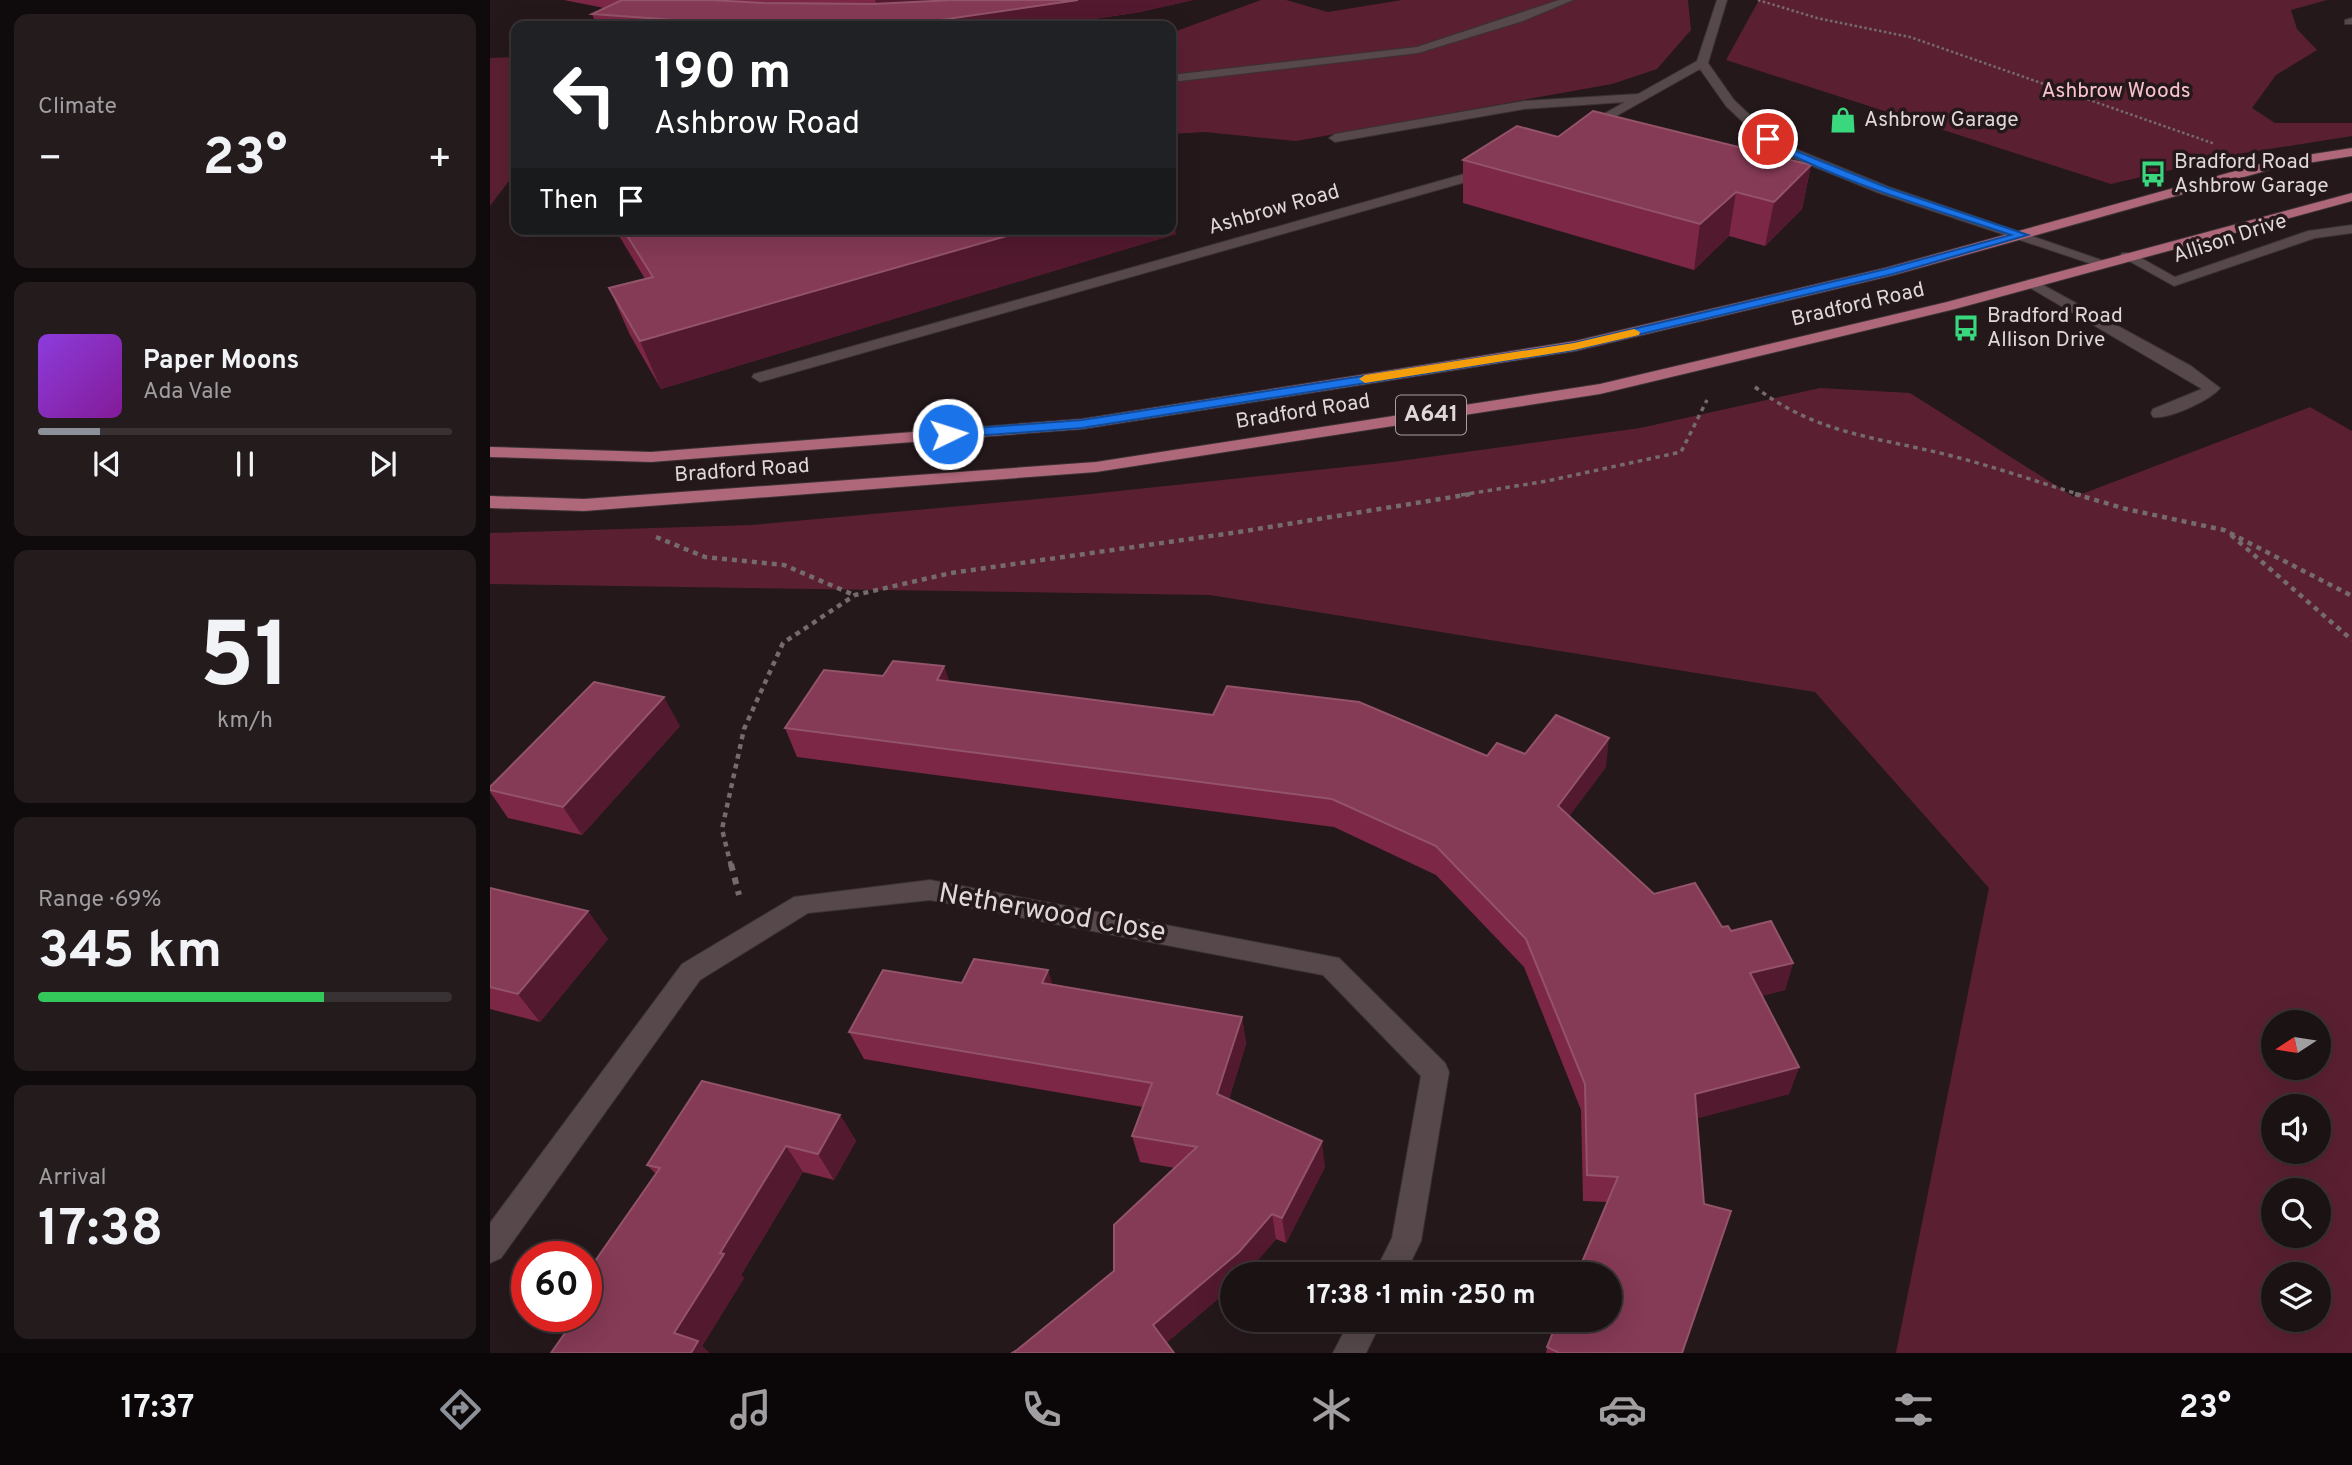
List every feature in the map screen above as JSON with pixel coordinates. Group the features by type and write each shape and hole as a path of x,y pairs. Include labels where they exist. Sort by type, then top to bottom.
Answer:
{"main road":[{"name":"A641","path":"2022,235 2275,164 2352,152"},
{"name":"Bradford Road","path":"490,502 584,505 1096,467 1601,389 1950,306 2352,197"},
{"name":"Bradford Road","path":"490,452 651,457 1082,424 1574,346 1889,272 2022,235"}],"street":[{"path":"1176,78 1418,50 1519,19 1568,0"},
{"path":"1566,138 1702,63 1722,0"},
{"path":"1702,63 1730,103 1768,139 1784,148 1884,190 2103,263"},
{"path":"1335,138 1493,107 1577,97 1641,98"},
{"name":"Ashbrow Road","path":"760,377 1467,178 1505,164"},
{"name":"Allison Drive","path":"2127,256 2174,282 2313,234 2352,229"},
{"path":"2032,283 2185,369 2212,388 2206,394 2159,414"},
{"name":"Netherwood Close","path":"490,1248 691,972 803,904 930,890 1330,966 1435,1072 1406,1241 1395,1262"},
{"path":"1349,1353 1360,1332"}],"path":[{"path":"1758,0 1817,18 1910,37 2221,146"},
{"path":"749,936 722,829 744,729 783,643 855,596 951,573 1239,532 1534,483 1681,452 1699,421 1721,360 1784,409 1840,431 1953,456 2126,509 2224,530 2352,596"},
{"path":"2224,530 2352,640"},
{"path":"647,533 705,557 785,565 855,596"}],"green space":[{"path":"1261,0 1286,0 1328,12 1402,0 1688,0 1691,30 1657,69 1612,84 1296,141 1205,132 1176,134 1176,31"},
{"name":"Ashbrow Woods","path":"1759,0 2327,0 2291,10 2297,29 2317,50 2276,75 2252,108 2275,123 2352,123 2352,136 2244,153 2111,184 1726,60"},
{"path":"511,57 511,179 490,206 490,58"},
{"path":"1820,388 1910,393 2074,497 2310,407 2352,431 2352,1353 1896,1353 1989,888 1815,692 1210,595 490,584 490,533 752,525 1081,495 1392,462 1640,428"}],"building":[{"path":"622,0 873,4 953,0 1078,0 933,21 691,21 592,14"},
{"path":"1593,111 1811,165 1774,202 1736,192 1700,224 1463,160 1517,126 1558,137"},
{"path":"627,235 1010,235 640,341 609,288 653,277"},
{"path":"893,661 944,666 937,680 1213,715 1227,686 1359,702 1487,756 1497,743 1525,754 1556,715 1609,738 1558,806 1654,894 1695,883 1722,927 1728,926 1731,931 1771,921 1793,963 1750,973 1799,1067 1695,1094 1704,1204 1731,1211 1682,1353 1559,1353 1547,1347 1553,1332 1622,1332 1622,1262 1582,1262 1618,1177 1587,1175 1585,1084 1526,939 1436,846 1332,799 785,728 824,670 883,676"},
{"path":"594,682 664,697 563,807 490,790 490,787"},
{"path":"490,888 588,911 518,994 490,987"},
{"path":"974,959 1048,970 1042,983 1242,1017 1217,1094 1322,1141 1282,1218 1272,1214 1239,1252 1227,1262 1220,1262 1220,1268 1153,1325 1174,1353 1012,1353 1114,1271 1114,1225 1197,1147 1132,1136 1152,1083 849,1032 883,970 962,983"},
{"path":"702,1081 840,1115 818,1154 786,1146 720,1253 724,1254 674,1333 698,1341 691,1353 551,1353 566,1332 602,1332 602,1251 660,1168 647,1165"}],"slow traffic":[{"path":"1365,379 1574,346 1634,332"}],"place":[{"name":"Ashbrow Garage","path":"1843,120"},
{"name":"Bradford Road Ashbrow Garage","path":"2153,174"},
{"name":"Bradford Road Allison Drive","path":"1966,328"}],"route":[{"path":"948,434 1082,424 1574,346 1889,272 2022,235 1884,190 1793,153 1768,139"}]}
